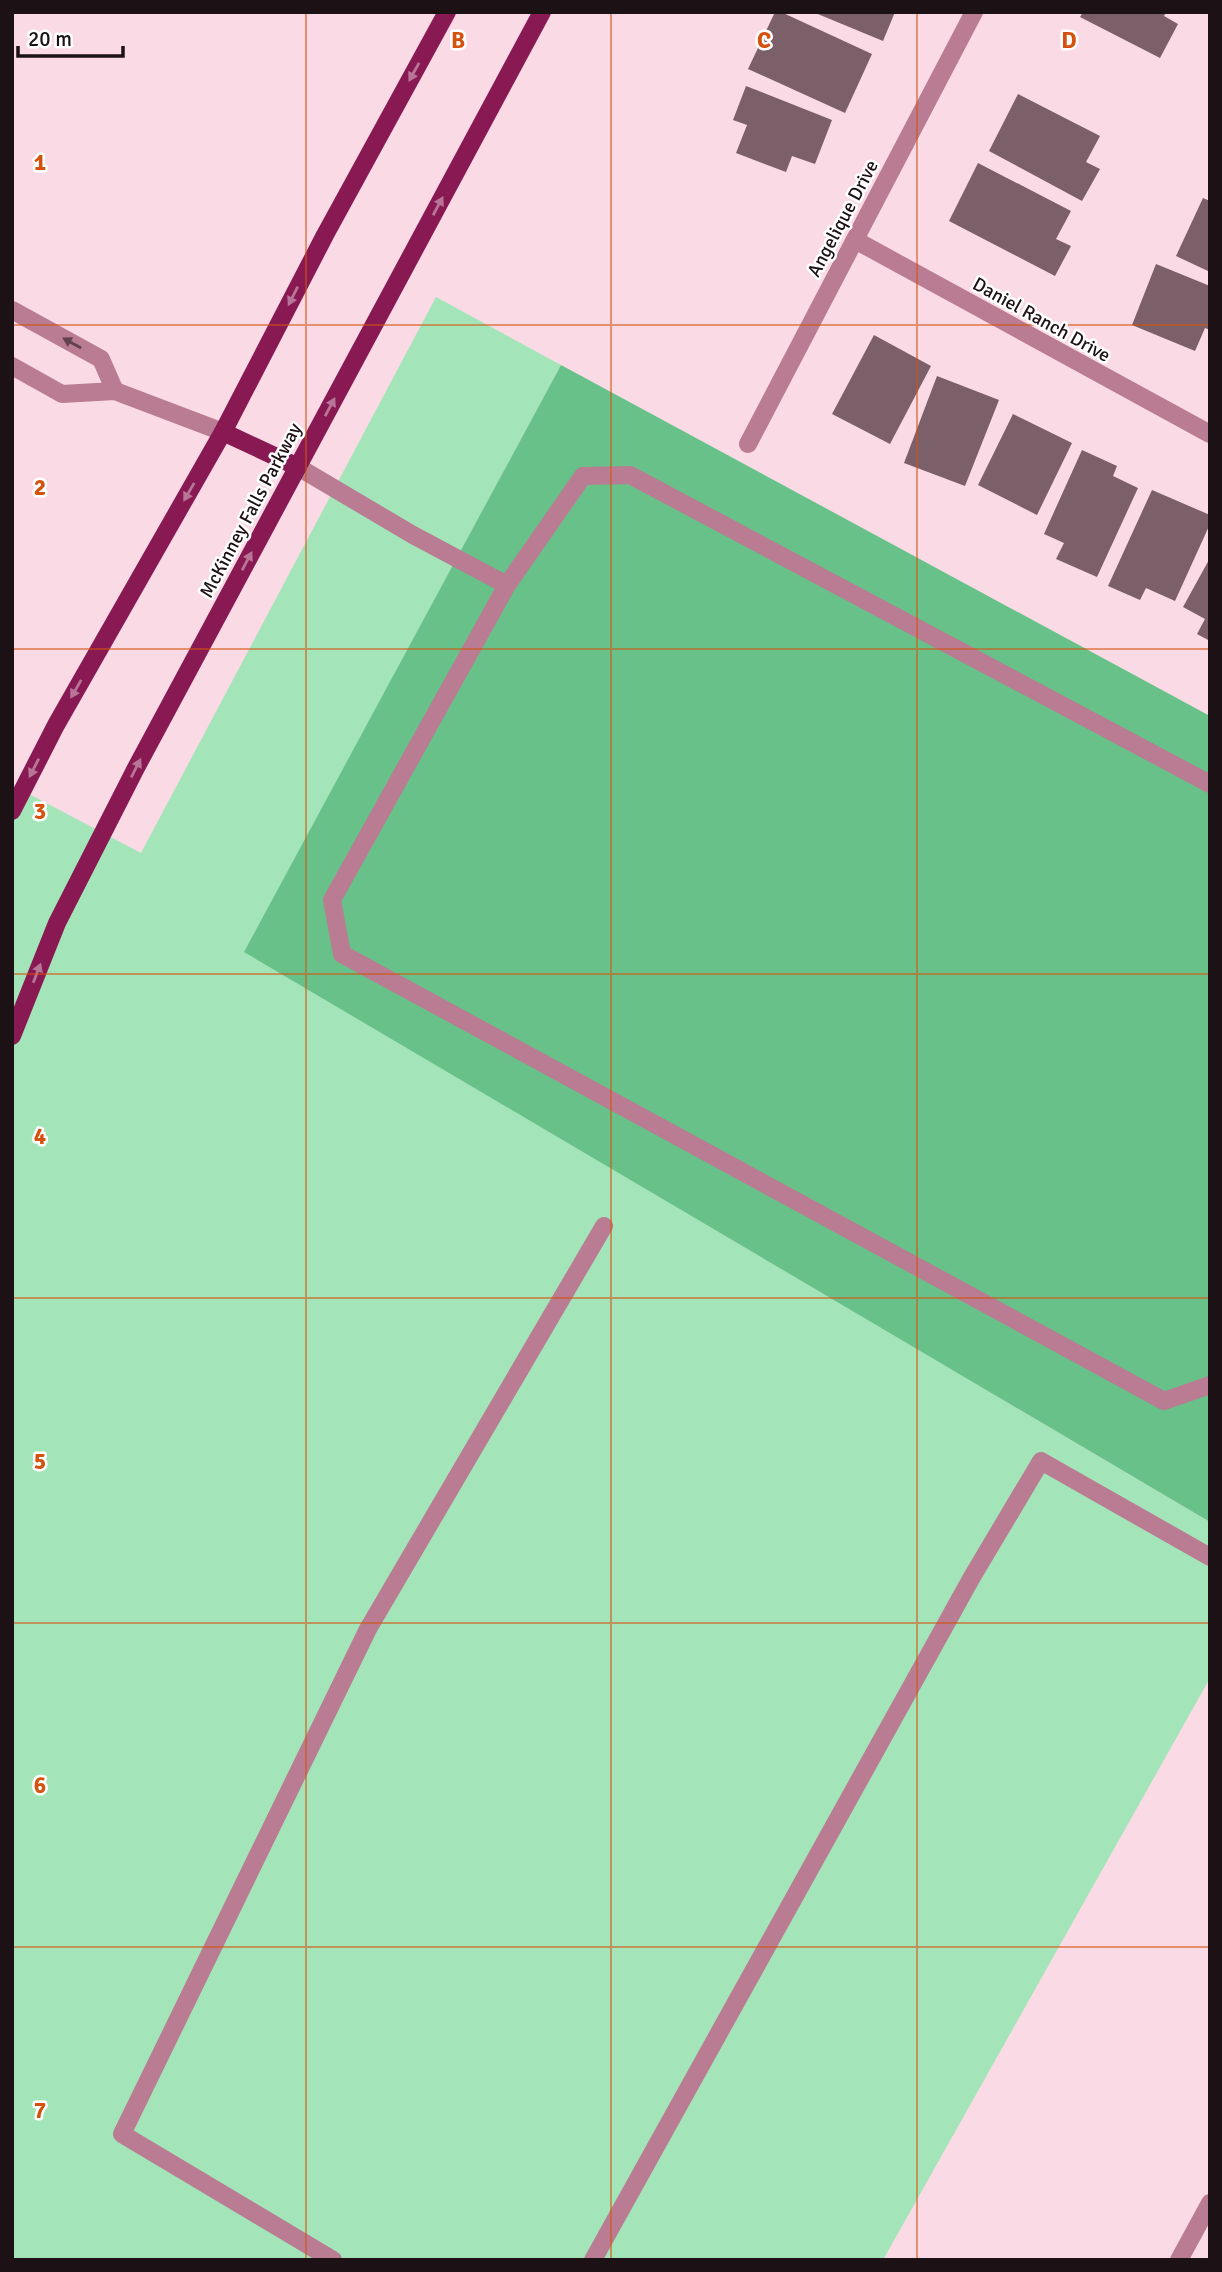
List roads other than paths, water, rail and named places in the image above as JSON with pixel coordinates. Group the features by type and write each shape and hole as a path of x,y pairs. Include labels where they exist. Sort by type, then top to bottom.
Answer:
{"main road":[{"path":"12,811 56,725 223,432 325,235 447,12"},
{"name":"McKinney Falls Parkway","path":"12,1037 57,923 542,12"},
{"path":"223,432 298,467"}],"street":[{"name":"Angelique Drive","path":"748,444 974,12"},
{"name":"Daniel Ranch Drive","path":"855,240 1210,434"},
{"path":"12,310 101,359 115,391"},
{"path":"12,366 62,394 115,391 223,432"},
{"path":"298,467 413,535 507,585"},
{"path":"1210,784 630,475 583,475 507,585 332,900 342,954 1164,1401 1210,1385"},
{"path":"333,2260 122,2134 368,1629 604,1226"},
{"path":"593,2260 972,1577 1041,1461 1210,1557"},
{"path":"1179,2260 1210,2203"}]}
